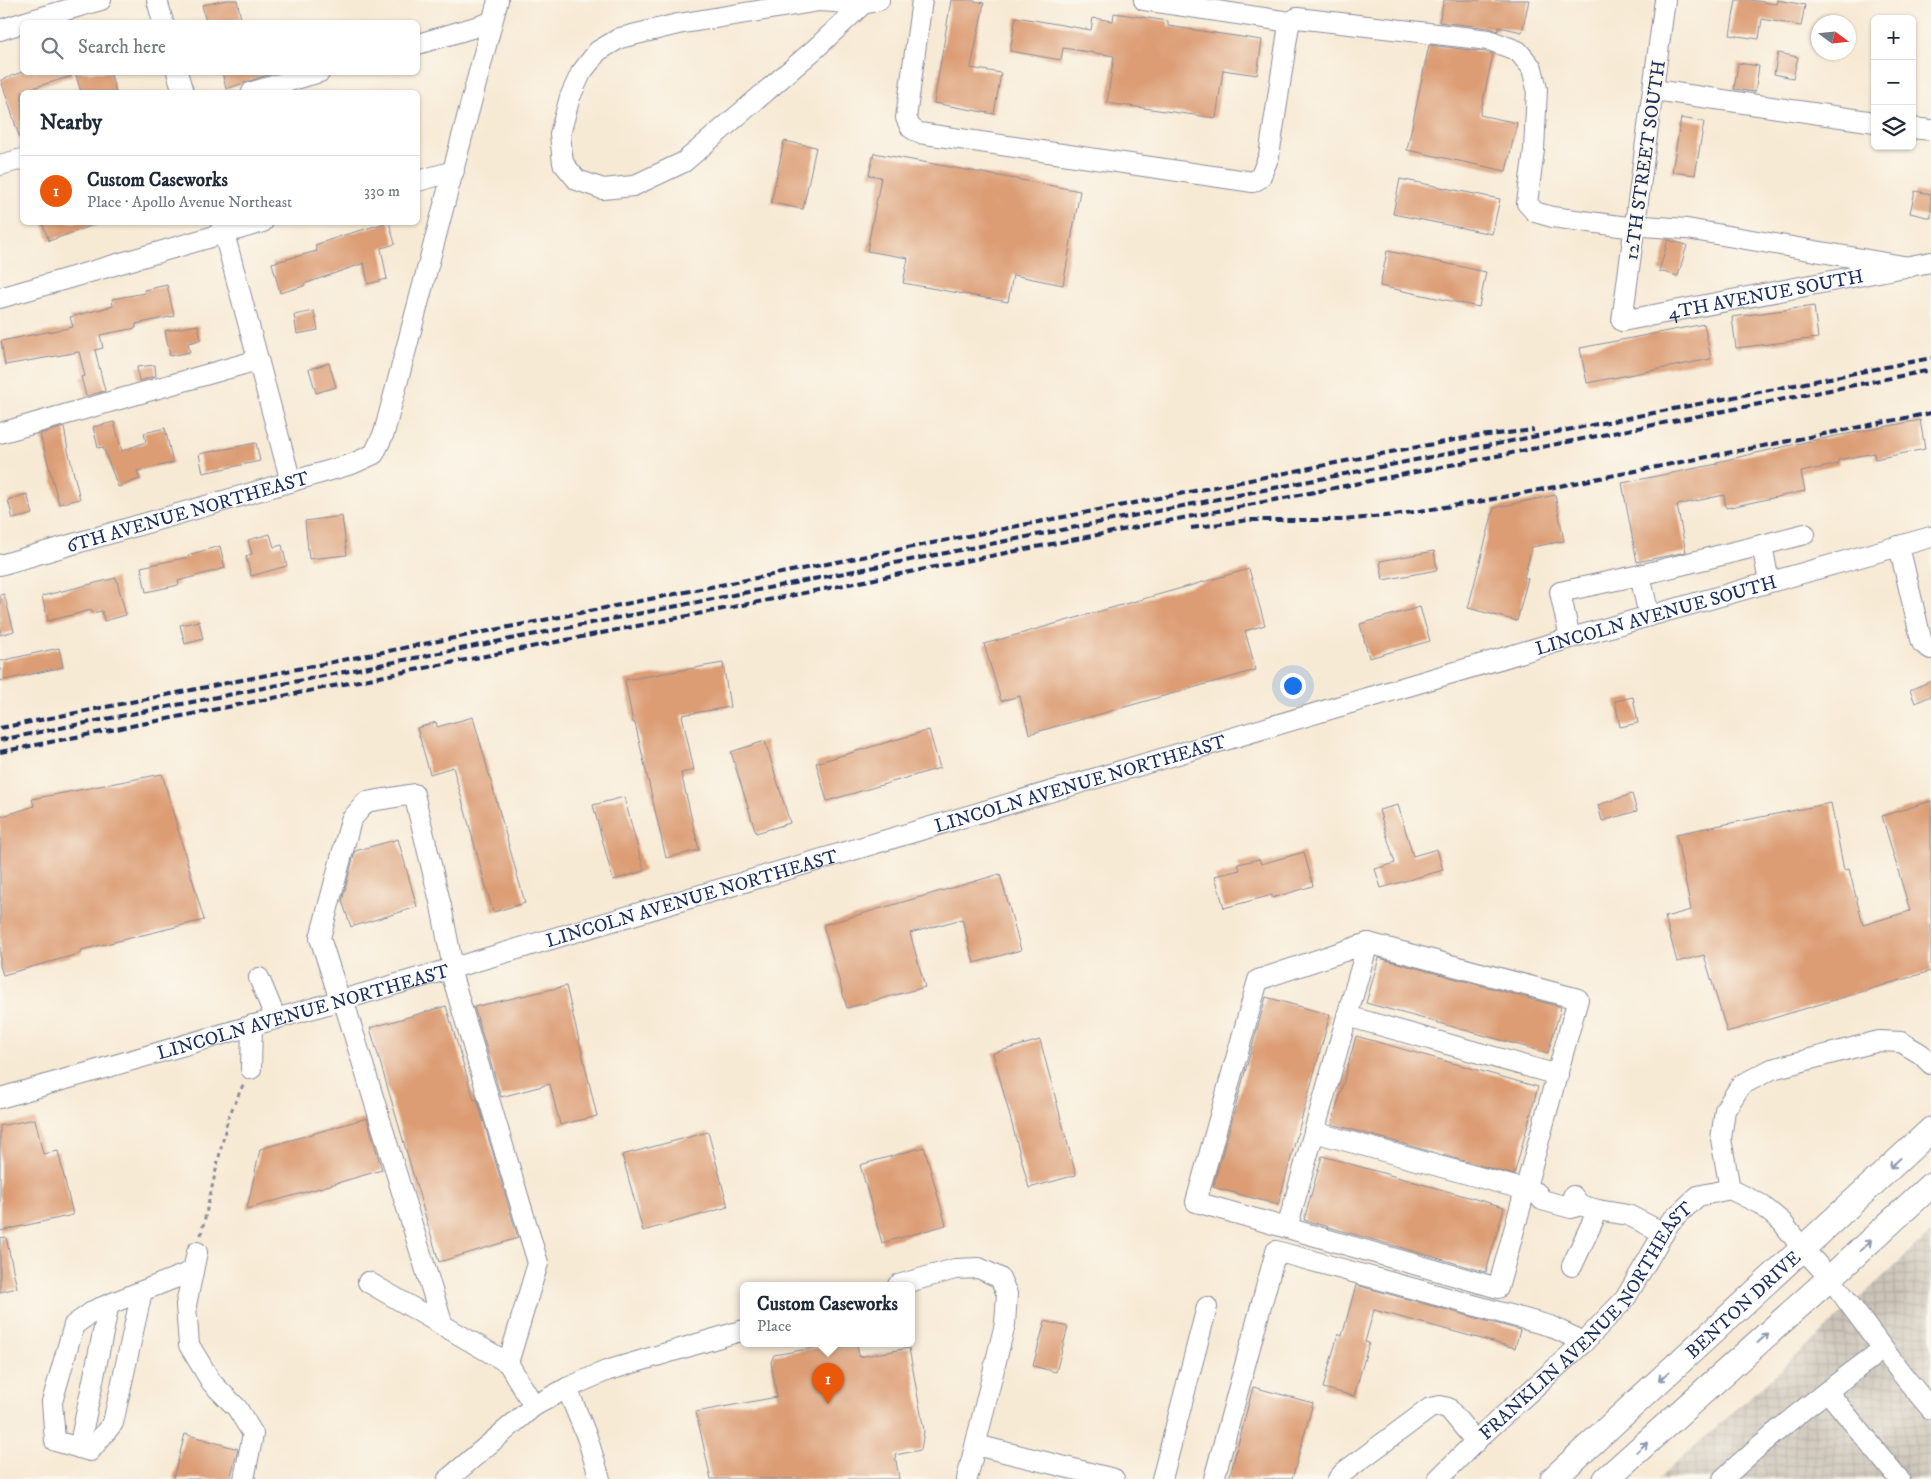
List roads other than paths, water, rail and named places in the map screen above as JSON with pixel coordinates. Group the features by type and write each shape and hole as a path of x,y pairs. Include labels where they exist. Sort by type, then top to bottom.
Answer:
{"main road":[{"name":"BENTON DRIVE","path":"1553,1479 1931,1130"},
{"name":"BENTON DRIVE","path":"1606,1479 1931,1185"}],"street":[{"path":"34,20 101,0"},
{"path":"156,0 162,20"},
{"path":"420,180 454,171 498,0"},
{"path":"922,0 906,118 911,128 919,134 1253,182 1260,178 1269,156 1290,22 1144,0"},
{"name":"12TH STREET SOUTH","path":"1622,321 1666,0"},
{"path":"819,1 871,2 684,162 633,186 603,189 577,180 563,163 560,134 570,97 581,73 598,52 620,38 678,24 731,8 819,1"},
{"name":"4TH AVENUE SOUTH","path":"1290,22 1297,18 1489,40 1518,51 1532,68 1537,89 1534,150 1527,203 1536,212 1552,217 1635,228 1644,226 1687,228 1909,266"},
{"path":"420,43 492,22"},
{"path":"0,30 20,24"},
{"path":"178,75 182,90"},
{"path":"259,90 310,75"},
{"path":"1654,90 1871,121"},
{"path":"1916,128 1931,130"},
{"path":"0,165 20,160"},
{"name":"6TH AVENUE NORTHEAST","path":"0,565 292,482 352,464 374,454 384,433 454,171"},
{"path":"0,298 222,228 242,225"},
{"path":"222,228 292,482"},
{"name":"4TH AVENUE SOUTH","path":"1622,321 1931,262"},
{"path":"0,433 258,360"},
{"path":"1570,638 1560,592 1640,575 1805,534"},
{"name":"LINCOLN AVENUE SOUTH","path":"1381,694 1570,638 1931,537"},
{"path":"1762,545 1769,582"},
{"path":"1899,546 1922,643 1931,649"},
{"path":"1640,575 1649,616"},
{"name":"LINCOLN AVENUE NORTHEAST","path":"0,1098 452,968 1381,694"},
{"path":"443,1326 342,999 320,938 351,820 366,802 414,794 441,906 452,968 538,1263 508,1363"},
{"path":"1287,1228 1368,943"},
{"path":"1368,943 1578,999 1558,1075 1531,1192 1498,1288 1196,1202 1258,980 1368,943"},
{"path":"259,978 276,1019"},
{"path":"1347,1016 1558,1075"},
{"path":"251,1069 252,1025"},
{"path":"1931,1064 1921,1054 1901,1042 1879,1041 1772,1070 1741,1085 1725,1110 1722,1139 1730,1189 1760,1204 1782,1222 1802,1248 1830,1278 1931,1409"},
{"path":"1314,1132 1531,1192 1545,1188 1574,1196 1589,1207 1628,1215 1664,1233"},
{"name":"FRANKLIN AVENUE NORTHEAST","path":"1438,1479 1584,1342 1625,1299 1670,1222 1698,1196 1730,1189"},
{"path":"1572,1266 1589,1207"},
{"path":"1214,1479 1276,1251 1550,1326 1584,1342"},
{"path":"142,1291 113,1424 90,1451 55,1441 52,1402 74,1324 95,1310 142,1291 195,1261 186,1305 189,1344 212,1383 237,1408 254,1434 244,1479"},
{"path":"908,1282 954,1269 979,1268 1000,1278 1007,1294 1005,1324 967,1479"},
{"path":"368,1282 508,1363 534,1406"},
{"path":"79,1448 109,1304"},
{"path":"1162,1479 1207,1307"},
{"path":"448,1479 534,1406 567,1388 606,1371 740,1331"},
{"path":"1723,1479 1755,1449 1883,1349"},
{"path":"567,1388 587,1436 600,1479"},
{"path":"1827,1391 1899,1479"},
{"path":"1338,1479 1344,1472 1430,1408 1440,1406 1448,1408 1476,1442"},
{"path":"976,1445 1114,1479"}],"railway":[{"path":"0,740 1931,358"},
{"path":"0,752 1931,370"},
{"path":"1191,528 1249,520 1343,520 1394,515 1483,501 1931,413"},
{"path":"0,728 1396,451 1470,437 1534,430"}],"place":[{"name":"Custom Caseworks","path":"828,1404"}]}
